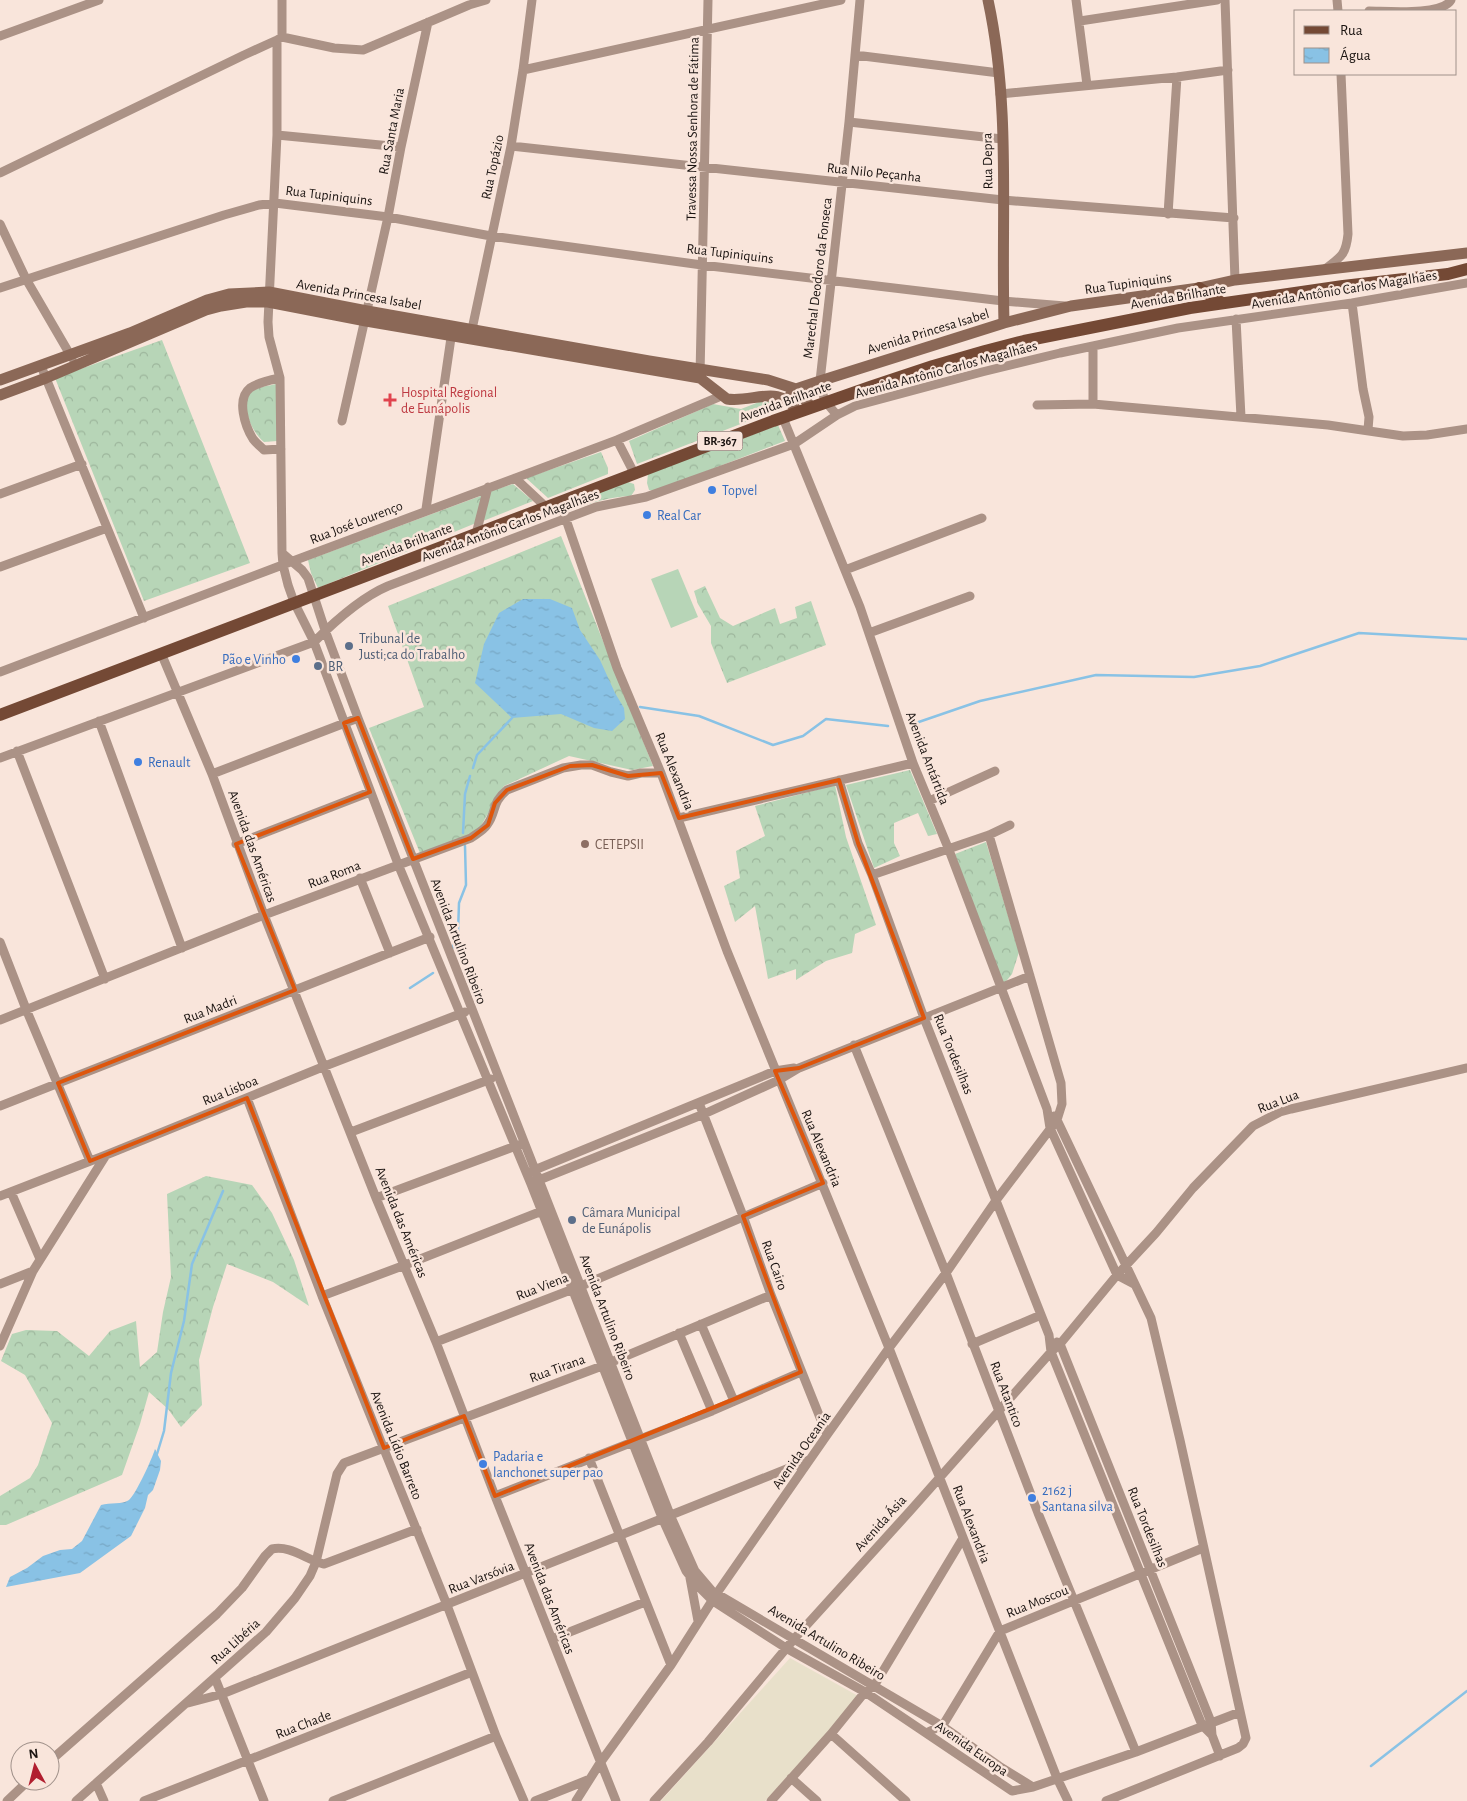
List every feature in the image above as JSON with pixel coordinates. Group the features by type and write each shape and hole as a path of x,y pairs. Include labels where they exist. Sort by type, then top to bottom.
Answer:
{"main road":[{"name":"Rua Depra","path":"988,0 999,73 1002,139 1004,323"},
{"name":"Rua Tupiniquins","path":"1071,306 1199,288 1235,280 1467,252"},
{"name":"Avenida Brilhante","path":"0,715 811,407 985,351 1100,326 1222,303 1464,271"},
{"path":"1199,288 1222,303"},
{"name":"Avenida Princesa Isabel","path":"0,380 41,366 73,360 213,308 269,297 649,366 700,374 725,374"},
{"name":"Avenida Princesa Isabel","path":"784,398 796,389 820,381 1004,323 1071,306"},
{"name":"Avenida Princesa Isabel","path":"1,392 46,378 73,360"},
{"name":"Avenida Princesa Isabel","path":"700,374 720,394"},
{"path":"798,412 793,404 776,395 730,400 720,394 722,379 725,374 768,380 796,389 811,407"},
{"path":"743,399 747,389 747,377"}],"street":[{"path":"0,36 99,0"},
{"name":"Avenida Artulino Ribeiro","path":"282,0 278,135 269,297 269,337 280,378 283,564 294,602 314,642 398,864 430,937 487,1080 520,1144"},
{"path":"0,173 236,58 280,39 334,48 363,50 486,0"},
{"name":"Rua Topázio","path":"471,334 511,146 524,70 532,0"},
{"name":"Travessa Nossa Senhora de Fátima","path":"700,374 708,0"},
{"path":"524,70 842,0"},
{"name":"Marechal Deodoro da Fonseca","path":"825,402 820,381 849,122 860,0"},
{"path":"1076,0 1087,85"},
{"path":"1080,21 1217,0"},
{"path":"1225,0 1235,280"},
{"path":"1402,10 1436,9 1448,4 1451,0"},
{"name":"Rua Santa Maria","path":"342,422 388,217 428,22"},
{"path":"855,55 999,73"},
{"path":"1000,94 1177,77 1228,70"},
{"path":"1325,269 1342,257 1347,248 1341,75"},
{"path":"1168,214 1177,77"},
{"path":"849,122 1002,139"},
{"path":"278,135 401,147"},
{"name":"Rua Nilo Peçanha","path":"511,146 1003,200 1234,218"},
{"name":"Rua Tupiniquins","path":"0,288 224,215 259,205 275,203 388,217 491,236 702,265 830,281 1071,306"},
{"path":"0,224 26,279 73,360"},
{"name":"Avenida Antônio Carlos Magalhães","path":"314,642 325,630 378,590 413,575 596,507 646,498 794,444 837,415 855,406 1042,357 1178,328 1352,303 1467,283"},
{"path":"1352,303 1363,389 1369,417 1368,430"},
{"path":"1236,319 1241,418"},
{"path":"430,509 426,509 452,330"},
{"path":"1093,346 1093,404"},
{"path":"41,366 144,618"},
{"path":"280,378 262,382 250,388 243,399 242,412 254,439 264,450 281,449"},
{"name":"Rua José Lourenço","path":"0,672 617,440 720,394"},
{"path":"825,402 837,415"},
{"path":"1037,405 1093,404 1368,430 1403,436 1427,435 1467,428"},
{"name":"Avenida Antártida","path":"783,418 870,633 913,763 949,850 1047,1109 1127,1265 1151,1318 1245,1733 1245,1741 1238,1748 1220,1756"},
{"path":"617,440 634,473"},
{"path":"0,494 82,464"},
{"path":"515,478 546,507"},
{"path":"476,534 488,488"},
{"name":"Rua Alexandria","path":"560,502 617,668 679,818 727,951 823,1183 1057,1778 1068,1801"},
{"path":"845,570 982,518"},
{"path":"0,567 107,528"},
{"name":"Avenida Artulino Ribeiro","path":"282,553 293,561 308,578 358,718 497,1076 520,1144 667,1518 682,1564 689,1576 786,1648"},
{"path":"870,633 970,596"},
{"path":"0,758 314,642"},
{"name":"Avenida das Américas","path":"161,653 212,774 236,844 376,1198 436,1342 616,1801"},
{"path":"212,774 358,718"},
{"path":"99,722 182,948"},
{"path":"17,751 105,979"},
{"path":"679,818 913,763"},
{"name":"Rua Roma","path":"0,1020 264,915 471,838 488,825 495,803 500,796 508,790 563,768 581,765 592,766 628,776 641,773 661,773"},
{"path":"929,801 995,771"},
{"name":"Rua Tordesilhas","path":"839,780 858,843 924,1018 997,1199 1049,1335 1050,1352 1140,1573 1220,1756"},
{"path":"236,844 370,792"},
{"path":"872,876 990,835 1010,824"},
{"path":"990,835 1061,1083 1062,1104 1054,1124"},
{"path":"360,878 390,952"},
{"name":"Rua Madri","path":"0,1106 430,937"},
{"path":"0,942 90,1161"},
{"path":"531,1172 699,1103 799,1068 1030,976"},
{"name":"Rua Lisboa","path":"0,1196 106,1156 325,1066 471,1010"},
{"name":"Rua Atantico","path":"854,1045 946,1273 1073,1601 1136,1752"},
{"name":"Rua Lua","path":"1127,1265 1193,1188 1253,1126 1280,1112 1309,1104 1467,1068"},
{"path":"535,1182 704,1114 777,1075"},
{"path":"351,1132 497,1076"},
{"name":"Avenida Lídio Barreto","path":"246,1098 322,1296 417,1529 496,1736 524,1801"},
{"name":"Rua Cairo","path":"699,1103 743,1216 771,1295 828,1435"},
{"name":"Avenida Antártida","path":"1054,1124 1116,1275"},
{"name":"Avenida Oceania","path":"576,1801 592,1778 600,1762 671,1665 698,1621 889,1348 1054,1124"},
{"path":"376,1198 520,1144"},
{"path":"0,1346 33,1271 106,1156"},
{"name":"Avenida Artulino Ribeiro","path":"535,1182 542,1210 576,1287"},
{"name":"Rua Viena","path":"436,1342 576,1287 823,1183"},
{"path":"10,1192 40,1259"},
{"path":"322,1296 542,1210"},
{"name":"Avenida Ásia","path":"654,1801 708,1742 786,1648 940,1478 1050,1352 1060,1344 1116,1275 1127,1265"},
{"path":"0,1284 33,1271"},
{"path":"1116,1275 1134,1284"},
{"name":"Rua Tirana","path":"350,1460 606,1364 771,1295"},
{"path":"972,1344 1041,1315"},
{"path":"701,1324 734,1401"},
{"path":"680,1332 712,1411"},
{"name":"Rua Tordesilhas","path":"1049,1335 1060,1344 1150,1569 1206,1724"},
{"path":"495,1496 712,1411 801,1372"},
{"path":"589,1458 671,1665"},
{"name":"Rua Libéria","path":"76,1801 275,1624 320,1563 337,1474 340,1467 350,1460"},
{"name":"Rua Varsóvia","path":"188,1703 222,1694 810,1460"},
{"name":"Avenida Artulino Ribeiro","path":"667,1518 695,1571 715,1597 794,1639 942,1726 998,1766 1033,1787"},
{"path":"60,1752 218,1614 242,1588 268,1552 278,1548 288,1549 320,1563 417,1529"},
{"path":"771,1801 831,1734 865,1692 874,1686 963,1538"},
{"name":"Rua Moscou","path":"942,1726 1000,1631 1203,1548"},
{"path":"689,1576 698,1621"},
{"path":"552,1639 645,1602"},
{"name":"Avenida Europa","path":"786,1648 865,1692 1013,1792 1136,1752 1240,1712"},
{"name":"Rua Chade","path":"144,1801 472,1672"},
{"path":"215,1678 264,1801"},
{"path":"926,1733 942,1726"},
{"path":"831,1734 906,1801"},
{"path":"333,1801 496,1736"},
{"path":"1106,1801 1220,1756"},
{"path":"535,1801 592,1778"},
{"path":"792,1778 818,1801"},
{"path":"96,1783 104,1801"},
{"path":"7,1801 18,1791"}],"highlighted area":[{"path":"358,718 413,859 471,838 488,825 495,803 507,790 570,766 592,765 628,776 661,773 679,818 839,780 858,843 924,1018 799,1068 775,1071 823,1183 743,1216 801,1372 495,1496 464,1416 384,1448 247,1098 90,1161 58,1083 295,990 236,844 370,792 344,723"}],"shaded area":[{"path":"790,1658 860,1697 765,1801 661,1801"}],"green space":[{"path":"162,340 250,563 144,601 55,378"},
{"path":"276,384 277,441 264,442 256,433 249,419 246,405 247,398 255,389"},
{"path":"776,399 782,408 637,464 629,441 713,404 741,409 759,402"},
{"path":"778,425 785,441 655,491 649,490 647,483 648,474"},
{"path":"601,452 608,468 608,474 548,498 526,478"},
{"path":"628,482 634,484 635,490 631,496 600,501 569,511 567,504"},
{"path":"513,484 533,501 483,521 490,491"},
{"path":"483,495 476,523 318,588 311,573 308,560"},
{"path":"561,536 653,766 632,770 569,756 504,786 475,836 420,853 369,728 424,707 388,606"},
{"path":"678,569 698,617 671,628 651,579"},
{"path":"705,586 720,618 733,626 775,608 780,624 797,618 795,607 811,601 826,645 727,683 711,643 711,626 698,604 694,591"},
{"path":"910,770 937,834 928,836 918,813 894,823 894,843 900,856 874,868 846,785"},
{"path":"835,785 846,837 876,925 855,934 852,953 826,961 796,980 796,969 768,979 755,906 735,922 724,886 740,878 736,851 765,836 755,806"},
{"path":"986,842 1019,952 1012,974 1003,985 955,854"},
{"path":"206,1176 252,1185 272,1213 294,1260 309,1306 273,1282 227,1264 199,1360 202,1405 181,1427 168,1409 149,1392 122,1475 6,1525 0,1525 0,1496 30,1478 38,1465 52,1423 25,1375 1,1361 12,1334 26,1330 57,1331 89,1356 110,1331 136,1321 140,1367 157,1352 171,1277 167,1194"}],"water":[{"path":"523,599 550,599 572,608 580,630 600,660 624,708 625,719 612,731 594,728 561,714 512,718 475,683 484,644 499,613"},
{"path":"155,1449 161,1461 160,1470 153,1490 148,1495 145,1508 131,1536 80,1573 6,1587 10,1577 27,1568 43,1556 60,1550 72,1549 82,1541 101,1505 129,1500 140,1484"}],"waterway":[{"path":"910,725 980,701 1096,675 1194,677 1260,666 1359,633 1467,639"},
{"path":"640,707 699,716 773,745 803,736 826,719 888,726"},
{"path":"473,768 477,755 512,718"},
{"path":"463,833 465,794 470,776"},
{"path":"452,949 458,933 459,903 466,885 465,846"},
{"path":"410,988 433,973"},
{"path":"157,1454 164,1431 171,1373 184,1321 192,1264 223,1191"},
{"path":"1371,1766 1467,1691"}],"place":[{"name":"Hospital Regional de Eunápolis","path":"390,400"},
{"name":"Topvel","path":"712,490"},
{"name":"Real Car","path":"647,515"},
{"name":"Tribunal de Justi;ca do Trabalho","path":"349,646"},
{"name":"Pão e Vinho","path":"296,659"},
{"name":"BR","path":"318,666"},
{"name":"Renault","path":"138,762"},
{"name":"CETEPSII","path":"585,844"},
{"name":"Câmara Municipal de Eunápolis","path":"572,1220"},
{"name":"Padaria e lanchonet super pao","path":"483,1464"},
{"name":"2162 j Santana silva","path":"1032,1498"}]}
